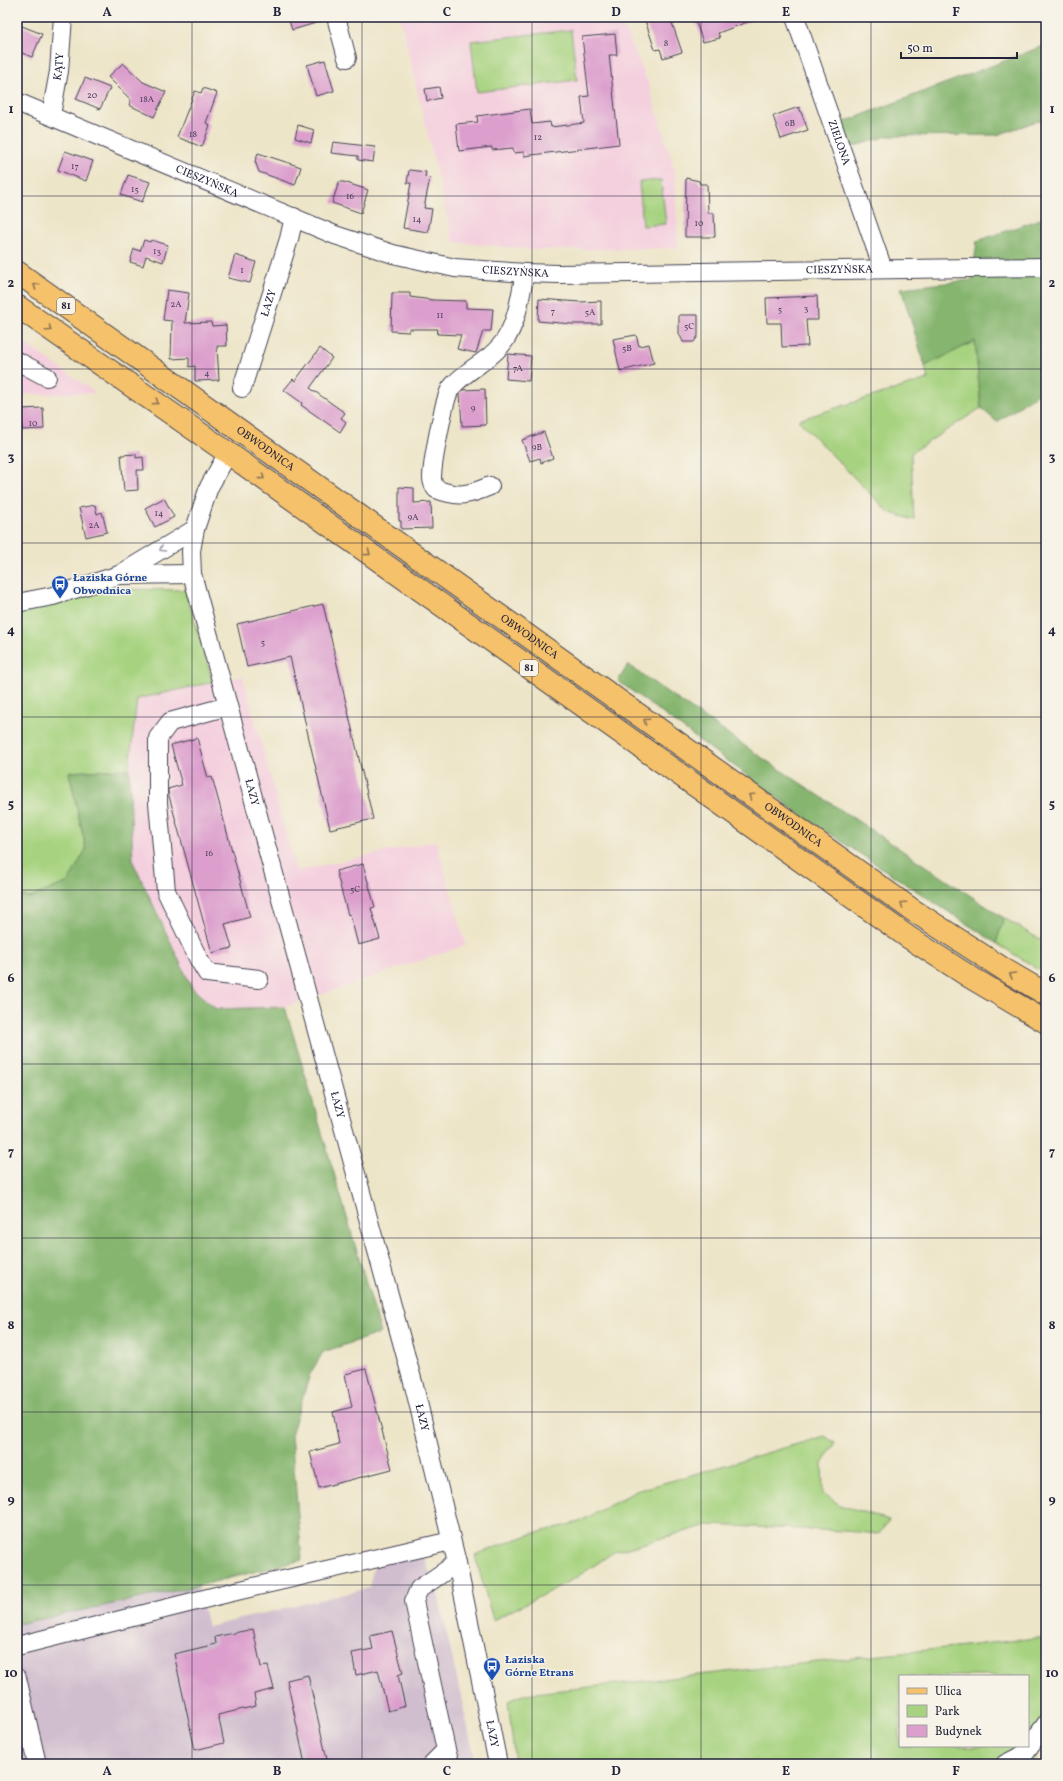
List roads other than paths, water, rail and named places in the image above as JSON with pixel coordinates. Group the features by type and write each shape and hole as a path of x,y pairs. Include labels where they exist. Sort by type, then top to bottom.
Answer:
{"main road":[{"name":"OBWODNICA","path":"17,272 911,909 1005,970 1046,994"},
{"name":"81","path":"17,306 228,452 890,925 970,977 1046,1022"}],"street":[{"name":"KĄTY","path":"51,116 59,71 63,17"},
{"path":"336,17 347,58"},
{"name":"ZIELONA","path":"795,17 883,269"},
{"name":"CIESZYŃSKA","path":"17,102 335,235 393,254 455,268 525,274 1046,268"},
{"name":"ŁAZY","path":"242,388 289,239 294,217"},
{"path":"490,486 470,494 449,495 436,490 432,479 438,441 449,390 461,378 486,360 505,340 518,314 525,274"},
{"path":"17,361 47,377"},
{"name":"ŁAZY","path":"228,452 208,487 195,529 191,551 192,574 414,1386 457,1564 498,1764"},
{"path":"17,602 52,596 119,575 195,529"},
{"path":"119,575 192,574"},
{"path":"228,706 170,722 158,738 158,803 166,891 199,960 207,973 259,979"},
{"path":"17,1646 228,1593 451,1541"},
{"path":"432,1764 448,1757 414,1601 419,1589 457,1564"},
{"path":"17,1678 37,1764"},
{"path":"1029,1747 1046,1724"},
{"path":"1005,1764 1023,1755 1029,1747"}],"place":[{"name":"Łaziska Górne Obwodnica","path":"60,599"},
{"name":"Łaziska Górne Etrans","path":"492,1681"}]}
